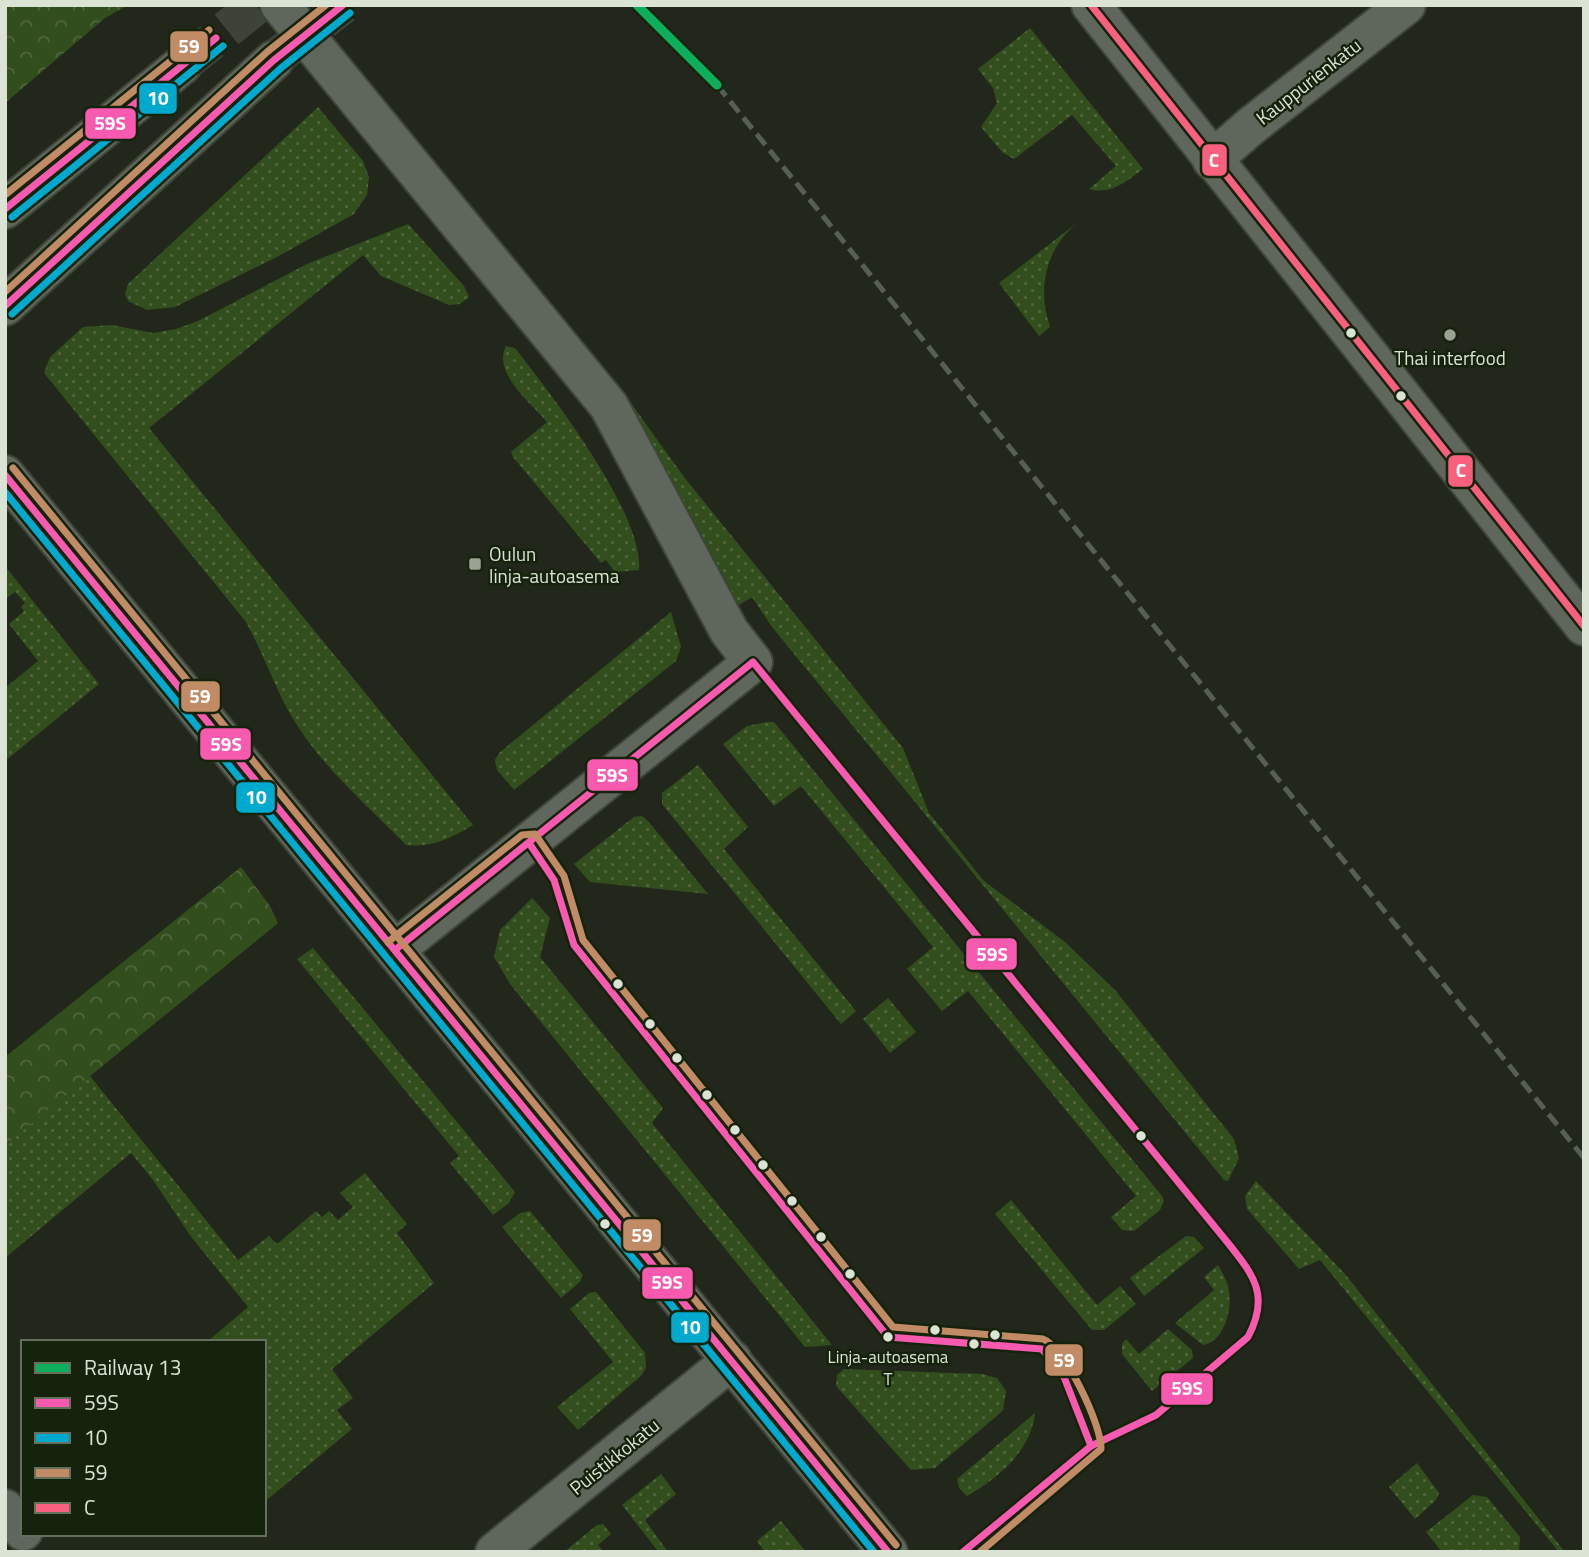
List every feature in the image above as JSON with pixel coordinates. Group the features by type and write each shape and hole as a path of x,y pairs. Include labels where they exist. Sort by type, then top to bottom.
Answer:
{"main road":[{"path":"5,306 274,60"},
{"path":"5,209 182,65"}],"street":[{"path":"280,5 609,406 729,631 753,662 395,950"},
{"path":"1091,5 1584,626"},
{"name":"Kauppurienkatu","path":"1212,160 1251,126 1406,5"},
{"path":"5,475 888,1552"},
{"name":"Puistikkokatu","path":"495,1552 732,1360"},
{"path":"5,1509 21,1529"},
{"path":"27,1536 40,1552"}],"green space":[{"path":"5,5 128,5 105,18 5,103"},
{"path":"1030,28 1143,169 1124,183 1111,189 1089,189 1116,166 1072,115 1014,159 1002,152 981,127 997,103 993,88 978,69"},
{"path":"318,107 363,161 369,177 367,195 354,214 277,257 175,307 147,310 128,301 125,294 128,284"},
{"path":"1077,223 1057,245 1051,258 1044,285 1050,327 1039,336 999,283"},
{"path":"408,224 464,286 469,297 460,304 449,305 381,276 363,255 149,428 473,825 441,841 416,846 406,845 313,748 288,710 246,622 44,373 50,357 83,327 112,325 153,333 176,329 198,321 307,264"},
{"path":"506,346 515,348 550,394 611,487 627,518 637,546 639,570 615,572 606,560 601,563 513,457 511,452 547,422 523,397 509,377 504,367"},
{"path":"628,399 684,477 903,748 929,813 984,881 1065,942 1115,990 1234,1139 1239,1158 1228,1181 1224,1180 772,627 752,597 739,605"},
{"path":"5,566 99,684 5,761 5,688 38,661 9,624 24,611 21,607 25,603 15,592 5,599"},
{"path":"671,612 681,647 676,661 514,790 497,770 495,760 499,753"},
{"path":"774,722 1162,1196 1164,1201 1160,1210 1134,1231 1122,1230 1111,1217 1136,1196 968,991 942,1011 907,969 933,947 801,786 774,806 723,744 747,726"},
{"path":"698,765 748,827 724,849 856,1011 841,1024 662,804 662,793"},
{"path":"642,816 708,894 590,882 574,864 634,817"},
{"path":"241,867 270,906 278,923 5,1145 5,1057"},
{"path":"532,898 550,918 540,957 663,1108 652,1123 832,1345 805,1347 510,984 494,957 500,930"},
{"path":"278,923 90,1076 238,1260 269,1236 277,1244 316,1211 322,1217 329,1211 338,1220 353,1207 340,1193 365,1173 407,1224 397,1233 434,1283 332,1369 353,1398 337,1410 352,1429 268,1499 266,1340 209,1340 248,1307 192,1238 153,1180 131,1153 5,1258 5,1128"},
{"path":"313,948 515,1192 509,1203 493,1215 450,1163 459,1156 297,959"},
{"path":"888,998 916,1032 890,1053 863,1019"},
{"path":"1256,1181 1345,1274 1565,1552 1559,1552 1320,1260 1299,1269 1247,1209 1245,1196"},
{"path":"1011,1200 1097,1305 1120,1286 1136,1304 1104,1330 1092,1330 995,1214"},
{"path":"530,1211 583,1275 580,1282 561,1298 502,1227 520,1213"},
{"path":"1186,1236 1194,1237 1204,1248 1144,1296 1130,1278"},
{"path":"1218,1265 1228,1288 1228,1316 1216,1338 1203,1345 1175,1323 1214,1290 1204,1277"},
{"path":"596,1292 645,1353 646,1368 641,1376 578,1430 557,1407 613,1362 570,1309 589,1293"},
{"path":"1168,1329 1192,1350 1193,1358 1152,1391 1122,1354 1122,1344 1126,1339 1139,1354"},
{"path":"844,1369 982,1374 997,1378 1006,1391 1003,1410 935,1468 911,1470 836,1386 837,1375"},
{"path":"1035,1413 1027,1439 1012,1462 991,1481 967,1496 959,1488 957,1479"},
{"path":"1417,1463 1439,1493 1436,1500 1415,1519 1389,1487"},
{"path":"661,1474 676,1494 645,1520 668,1552 657,1550 622,1505"},
{"path":"1473,1495 1487,1497 1520,1537 1519,1552 1442,1552 1426,1532"},
{"path":"781,1521 806,1552 765,1552 757,1541"},
{"path":"603,1524 611,1534 598,1545 604,1552 564,1552 597,1525"}],"tunnel":[{"path":"182,65 257,5"},
{"path":"278,56 343,5"}],"railway":[{"path":"717,85 1584,1158"}],"rail line":[{"name":"13","path":"637,5 717,85"}],"transit line":[{"name":"59","path":"5,292 267,52 326,5"},
{"name":"59S","path":"5,306 274,60 343,5"},
{"name":"C","path":"1091,5 1584,626"},
{"name":"10","path":"12,314 281,68 350,13"},
{"name":"59","path":"5,195 209,30"},
{"name":"59S","path":"5,209 216,38"},
{"name":"10","path":"12,217 223,46"},
{"name":"59","path":"13,468 896,1545"},
{"name":"59S","path":"5,475 888,1552"},
{"name":"10","path":"5,492 874,1552"},
{"name":"59S","path":"395,950 753,662 1228,1243 1252,1276 1256,1287 1258,1309 1248,1337 1156,1415 1091,1446 963,1552"},
{"name":"59","path":"388,942 522,835 535,834 564,876 583,940 893,1327 1043,1339 1052,1345 1081,1388 1100,1438 1101,1449 980,1552"},
{"name":"59S","path":"529,843 554,880 574,945 888,1337 1042,1349 1064,1377 1091,1446"}],"place":[{"name":"Thai interfood","path":"1450,335"},
{"name":"Oulun linja-autoasema","path":"475,564"},
{"name":"Linja-autoasema T","path":"888,1337"}]}
